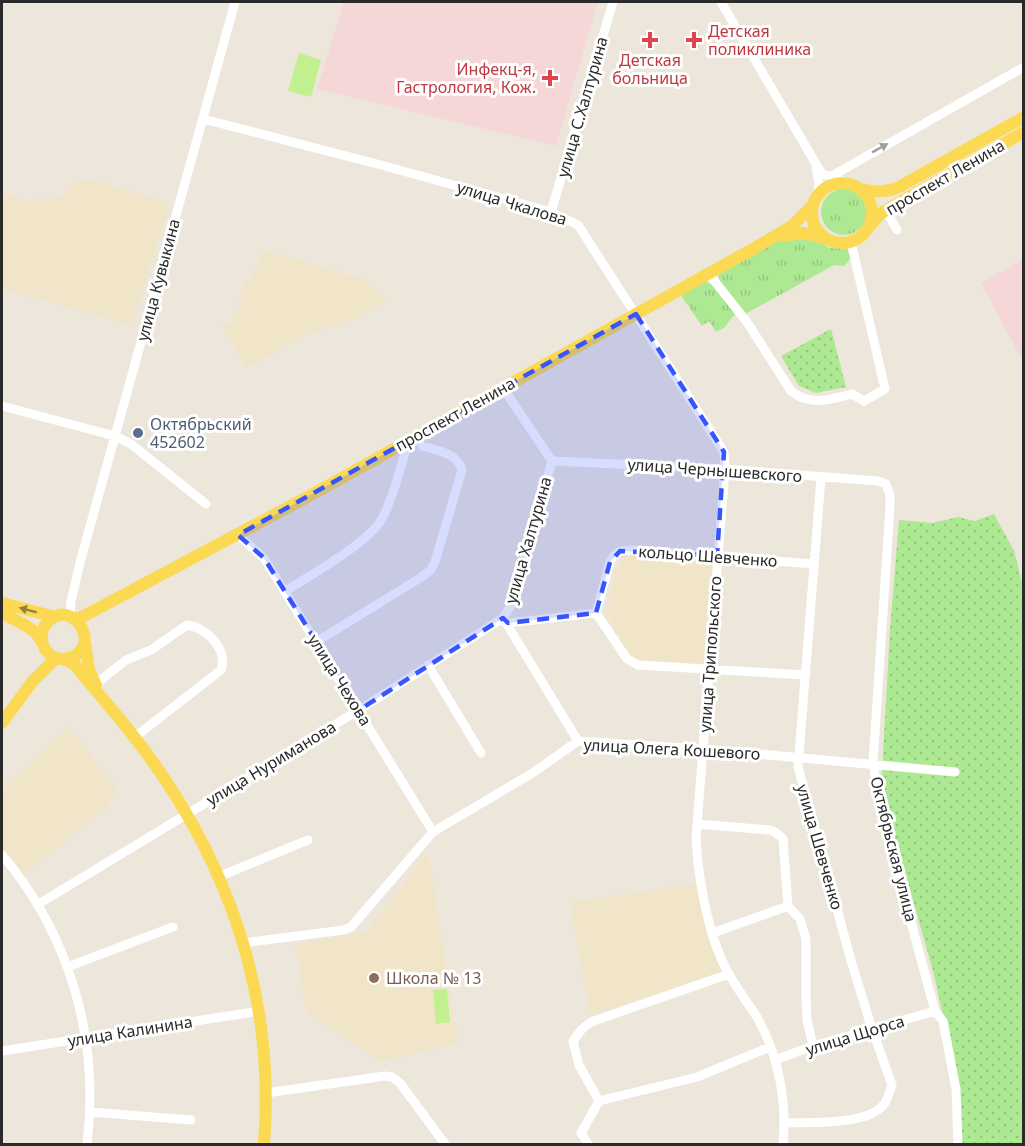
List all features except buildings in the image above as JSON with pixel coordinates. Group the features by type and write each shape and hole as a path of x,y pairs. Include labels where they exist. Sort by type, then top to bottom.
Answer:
{"main road":[{"name":"проспект Ленина","path":"861,189 876,192 899,187 1023,117"},
{"name":"проспект Ленина","path":"870,226 886,210 1023,132"},
{"path":"844,183 861,189 871,202 873,210 870,226 862,236 851,242 838,243 826,239 814,224 815,200 829,186 844,183"},
{"name":"проспект Ленина","path":"65,617 82,618 151,582 636,314 792,226 815,200"},
{"name":"проспект Ленина","path":"758,246 794,233 804,233 826,239"},
{"name":"проспект Ленина","path":"85,639 87,630 97,618 151,582"},
{"path":"2,603 65,617 81,625 89,670 109,706"},
{"path":"2,613 31,629 52,653 74,664 135,737 187,814 218,877 243,943 260,1011 266,1093 264,1144"},
{"path":"52,653 44,628 65,617"},
{"path":"52,653 77,654 85,639"},
{"path":"2,723 52,653"}],"street":[{"name":"улица Кувыкина","path":"65,617 235,2"},
{"name":"улица С.Халтурина","path":"551,212 613,2"},
{"path":"722,2 811,158 819,177 815,200"},
{"path":"830,177 1023,67"},
{"name":"улица Чкалова","path":"202,119 551,212 578,225 724,452 725,469"},
{"path":"811,158 824,174 844,183"},
{"path":"886,210 897,230"},
{"path":"708,273 747,322 791,391 797,396 805,400 821,401 852,394 864,401 885,389 851,242"},
{"path":"505,391 552,461"},
{"path":"2,406 115,436 131,444 206,504"},
{"path":"286,591 373,531 384,517 409,440"},
{"path":"316,642 420,578 430,571 435,562 462,470 454,457 422,446"},
{"name":"улица Чернышевского","path":"552,461 725,469 878,481"},
{"name":"улица Халтурина","path":"552,461 506,621 578,741"},
{"name":"улица Трипольского","path":"725,469 702,750 697,858 720,955 729,974 759,1021 776,1060 781,1083 783,1144"},
{"name":"улица Шевченко","path":"784,1123 837,1121 871,1113 885,1104 892,1085 872,1029 800,780 798,758 821,478"},
{"name":"Октябрьская улица","path":"878,481 883,482 889,490 890,507 873,763 881,811 935,1011 943,1021 956,1089 957,1144"},
{"name":"улица Чехова","path":"238,535 260,553 286,591 433,832"},
{"name":"кольцо Шевченко","path":"596,613 610,562 613,555 620,550 814,564"},
{"path":"506,621 596,613 627,659 638,665 806,675"},
{"name":"улица Нуриманова","path":"38,905 359,710 428,665 506,621"},
{"path":"96,684 126,660 151,650 184,626 192,626 213,639 222,651 221,669 135,737"},
{"path":"428,665 481,753"},
{"name":"улица Олега Кошевого","path":"243,943 344,930 351,927 433,832 534,772 578,741 873,763 955,772"},
{"path":"697,824 770,831 779,835 784,843 788,906 800,919 806,939 806,1010 813,1046"},
{"path":"218,877 308,840"},
{"path":"2,855 38,905 67,967 78,999 86,1037 90,1074 87,1144"},
{"path":"713,933 788,906"},
{"path":"67,967 173,927"},
{"path":"599,1101 579,1065 575,1050 573,1041 582,1029 591,1022 729,974"},
{"name":"улица Калинина","path":"2,1051 260,1011"},
{"name":"улица Щорса","path":"776,1060 813,1046 935,1011"},
{"path":"588,1144 582,1133 599,1101 697,1077 770,1047"},
{"path":"266,1093 385,1076 392,1077 400,1083 445,1144"},
{"path":"90,1112 191,1120"}],"highlighted area":[{"path":"636,314 724,452 717,556 620,551 610,562 596,613 508,623 503,618 359,710 264,558 238,535"}],"shaded area":[{"path":"344,2 598,2 556,146 317,89"},
{"path":"94,180 169,204 132,325 2,289 2,192 27,201 61,197 75,182"},
{"path":"264,250 365,280 388,301 340,326 324,328 301,337 246,368 223,327 235,320 232,316 241,310 238,304 246,281 251,282"},
{"path":"1023,259 1023,362 981,283"},
{"path":"635,554 712,559 704,666 641,661 629,656 606,613 617,567 625,557"},
{"path":"68,726 117,789 107,798 111,803 22,876 2,850 2,789"},
{"name":"Школа № 13","path":"428,852 458,1043 380,1061 307,1013 295,944 368,930"},
{"path":"698,884 706,925 723,974 590,1015 570,902"}],"green space":[{"path":"299,53 321,60 311,97 288,91"},
{"path":"844,189 860,196 867,212 860,228 844,235 828,228 821,212 828,196"},
{"path":"784,238 816,238 829,248 847,248 851,258 844,266 834,265 745,314 720,282 718,273"},
{"path":"705,281 715,286 735,314 724,328 716,332 709,321 702,326 680,294"},
{"path":"831,329 846,387 816,393 799,386 781,356"},
{"path":"994,514 1014,551 1023,586 1023,1144 960,1144 958,1089 942,1011 891,823 882,772 899,520 932,523 958,517 975,521"},
{"path":"447,989 450,1022 436,1024 433,990"}],"place":[{"name":"Детская больница","path":"650,40"},
{"name":"Детская поликлиника","path":"694,40"},
{"name":"Инфекц-я, Гастрология, Кож.","path":"550,78"},
{"name":"Октябрьский 452602","path":"138,433"},
{"name":"Школа № 13","path":"374,978"}]}
